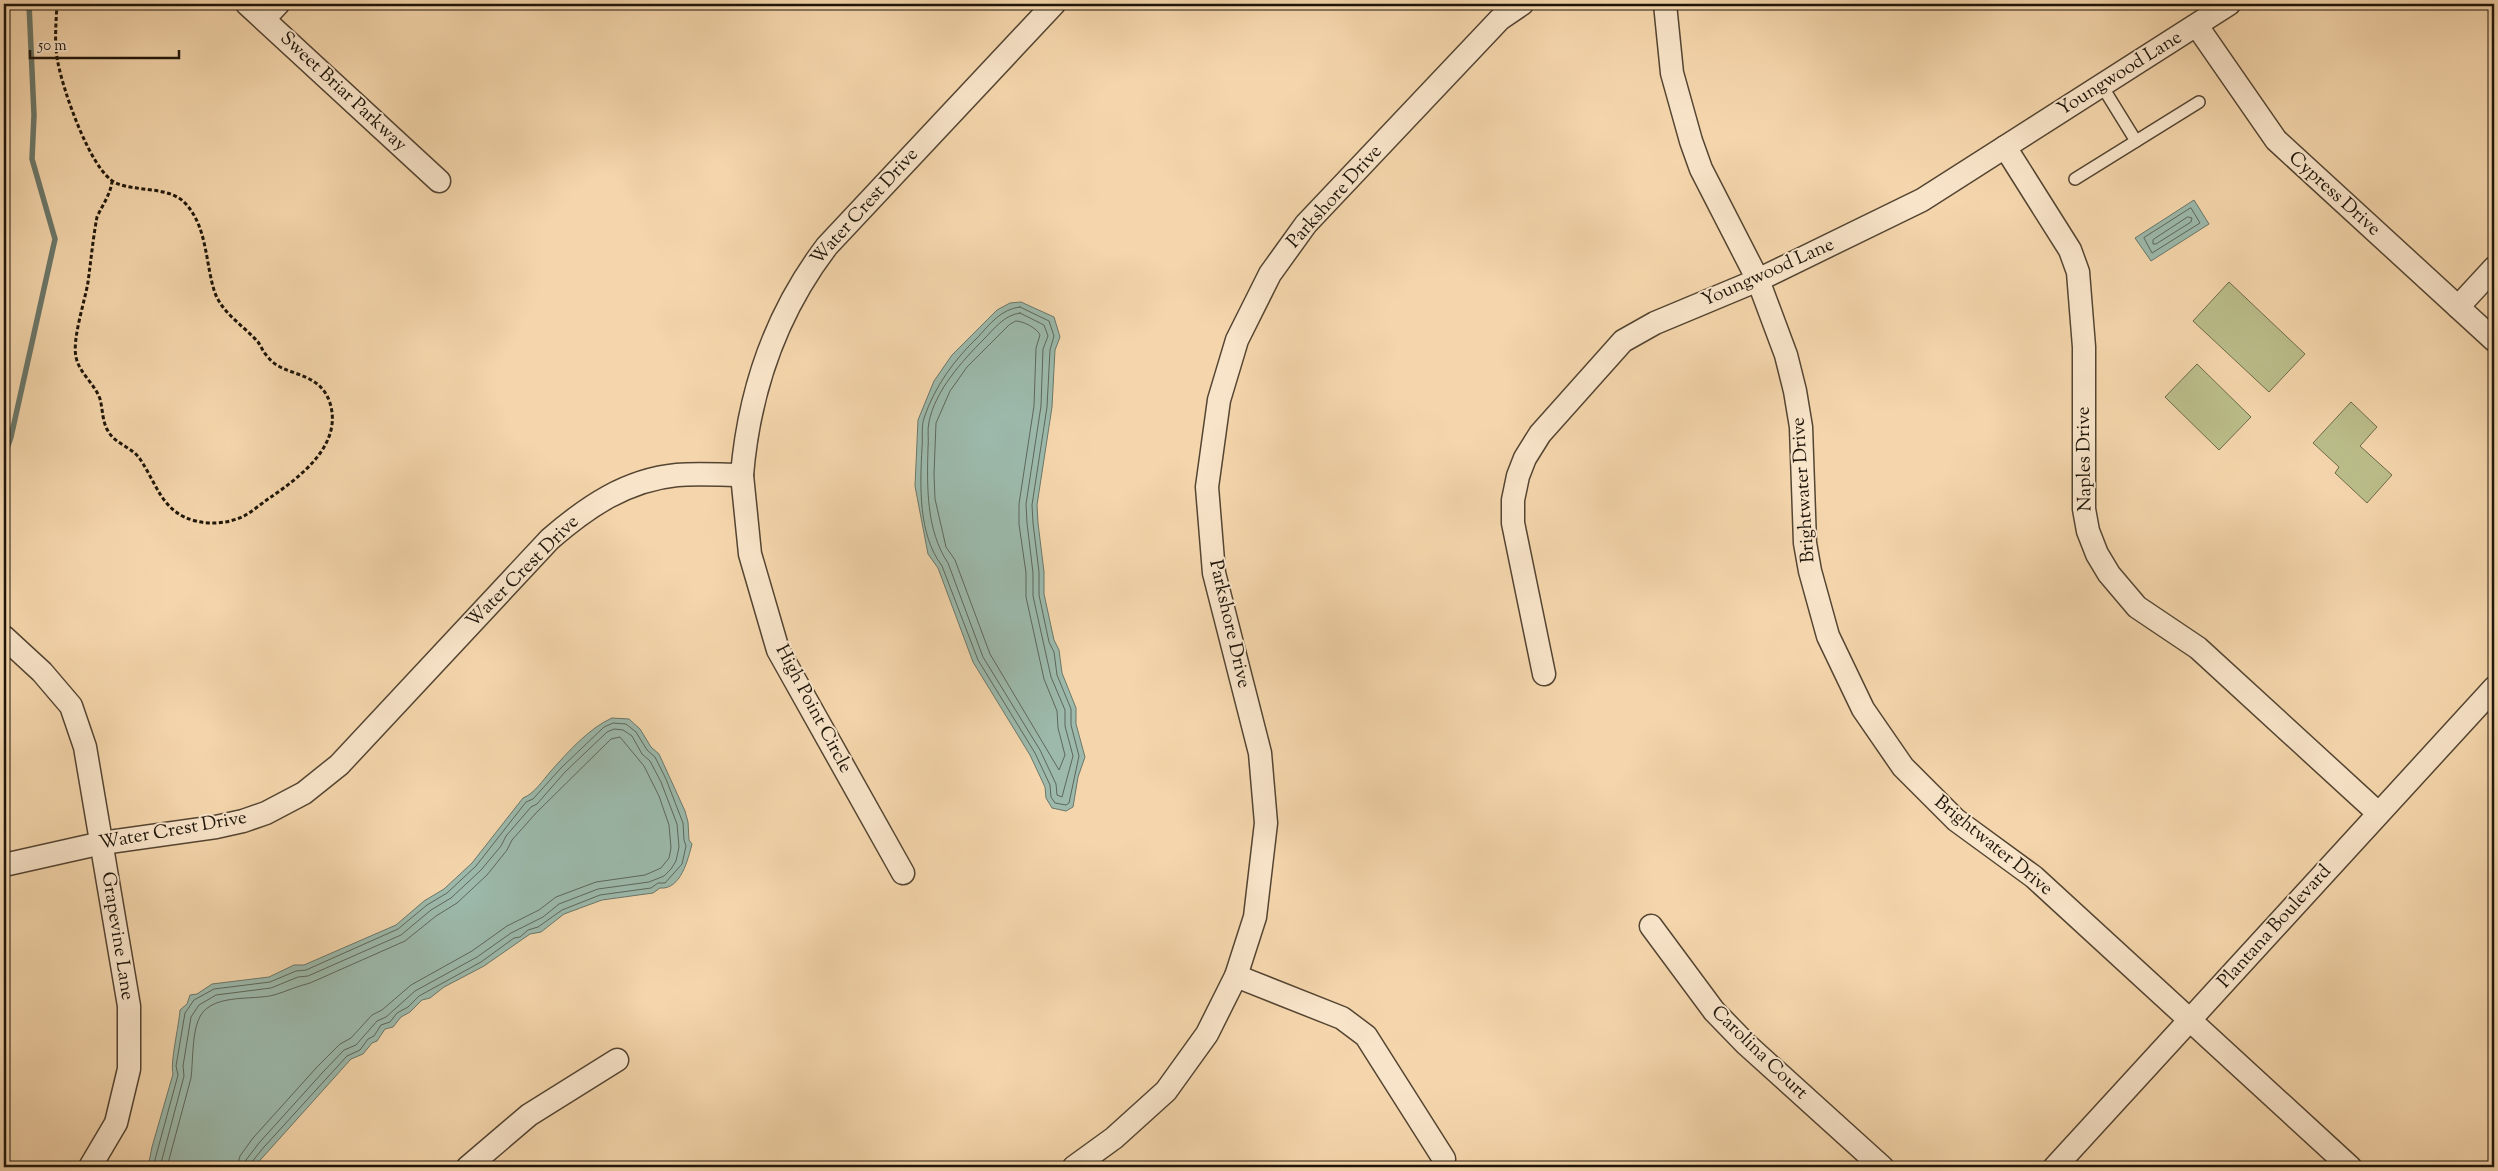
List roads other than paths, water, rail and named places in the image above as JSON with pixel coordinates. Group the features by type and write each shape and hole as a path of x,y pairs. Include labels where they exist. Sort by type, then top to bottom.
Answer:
{"street":[{"name":"Sweet Briar Parkway","path":"247,4 271,11 439,181"},
{"name":"Water Crest Drive","path":"4,865 102,843 216,827 243,821 266,813 304,793 339,766 550,539 578,515 601,500 642,482 678,475 742,475 745,444 757,385 766,355 778,327 811,267 827,246 1054,4"},
{"name":"Parkshore Drive","path":"1074,1167 1114,1138 1166,1091 1207,1034 1236,976 1255,917 1266,823 1260,753 1214,573 1208,487 1219,400 1237,340 1270,274 1306,224 1500,19 1522,4"},
{"name":"Brightwater Drive","path":"1665,4 1672,73 1691,141 1701,169 1758,280 1786,355 1801,426 1805,543 1810,571 1828,636 1863,709 1903,767 1950,814 2034,877 2350,1167"},
{"name":"Youngwood Lane","path":"1544,674 1513,522 1513,500 1525,458 1540,434 1623,341 1655,323 1758,280 1922,200 2229,4"},
{"name":"Cypress Drive","path":"2197,26 2276,140 2494,340"},
{"name":"Naples Drive","path":"2005,147 2070,250 2078,272 2084,347 2084,509 2088,531 2101,560 2122,591 2136,607 2198,648 2378,814"},
{"path":"2458,307 2494,268"},
{"name":"High Point Circle","path":"742,475 750,554 778,650 903,872"},
{"name":"Grapevine Lane","path":"4,637 42,672 70,706 85,747 129,1006 129,1069 116,1123 90,1167"},
{"name":"Plantana Boulevard","path":"2055,1167 2494,688"},
{"name":"Carolina Court","path":"1651,926 1714,1011 1746,1044 1882,1167"},
{"path":"1236,976 1342,1018 1366,1036 1444,1159"},
{"path":"468,1167 529,1115 617,1060"}],"lane":[{"path":"2102,86 2136,141"},
{"path":"2075,179 2199,102"}],"water":[{"path":"2194,200 2209,224 2151,261 2135,238"},
{"path":"1021,302 1054,317 1060,337 1055,350 1052,407 1037,505 1044,572 1044,594 1054,640 1059,650 1062,673 1076,708 1076,724 1085,757 1078,777 1073,807 1066,811 1052,808 1046,798 1045,787 1030,755 973,662 938,568 928,554 915,486 918,420 934,381 952,355 997,310 1010,303"},
{"path":"612,718 629,719 640,729 651,747 659,754 685,811 689,840 692,844 682,872 673,884 660,888 653,893 602,900 564,914 541,932 530,934 484,966 444,987 430,998 422,1000 410,1012 401,1017 393,1027 385,1029 377,1041 372,1043 363,1054 351,1059 254,1167 148,1167 173,1074 172,1068 180,1010 187,1004 190,995 197,994 212,984 269,977 294,965 304,965 396,925 424,901 444,889 472,863 523,798 535,790 579,741 603,722"}],"waterway":[{"path":"4,457 11,437 55,239 32,159 34,115 29,4"}]}
